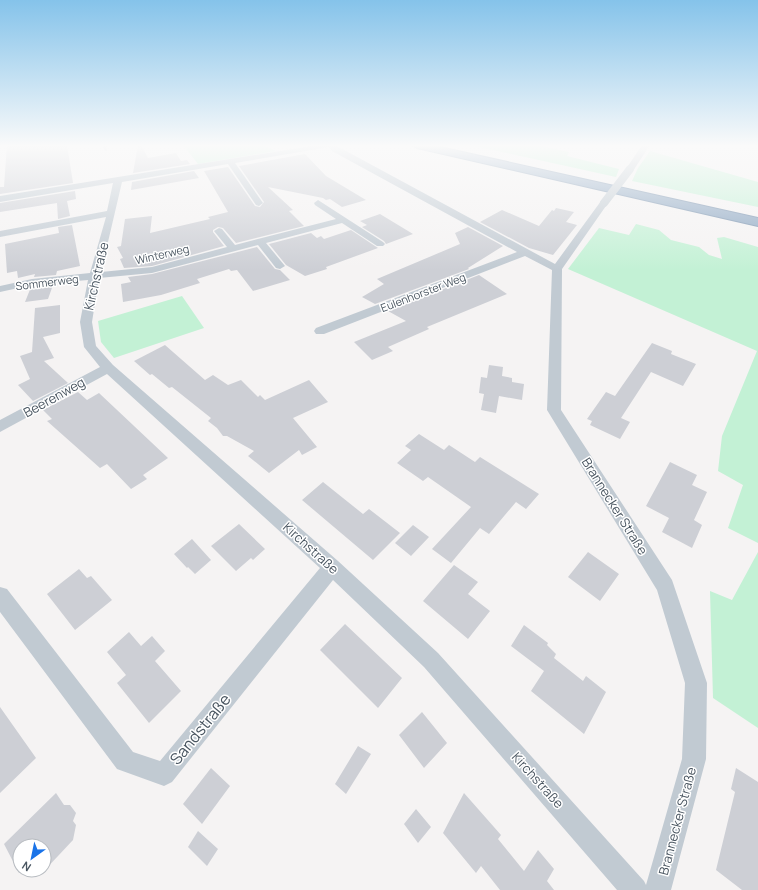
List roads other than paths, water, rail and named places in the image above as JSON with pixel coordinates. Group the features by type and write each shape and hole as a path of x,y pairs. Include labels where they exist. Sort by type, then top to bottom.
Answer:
{"highway":[{"path":"601,187 758,222"},
{"path":"637,187 758,213"}],"street":[{"path":"0,199 74,187"},
{"name":"Kirchstraße","path":"116,187 90,293 86,322 90,347 108,368 332,566 431,660 636,890"},
{"path":"247,187 259,203"},
{"path":"406,187 557,269 617,187"},
{"path":"318,203 380,244"},
{"path":"0,234 111,213"},
{"name":"Winterweg","path":"95,276 152,270 343,220"},
{"path":"219,231 233,249"},
{"path":"260,242 280,266"},
{"name":"Eulenhorster Weg","path":"320,331 525,252"},
{"name":"Brannecker Straße","path":"557,269 554,410 665,586 696,683 694,759 658,890"},
{"name":"Sommerweg","path":"0,289 32,282 95,276"},
{"name":"Beerenweg","path":"0,427 108,368"},
{"name":"Sandstraße","path":"0,596 125,761 164,774 332,566"}]}
